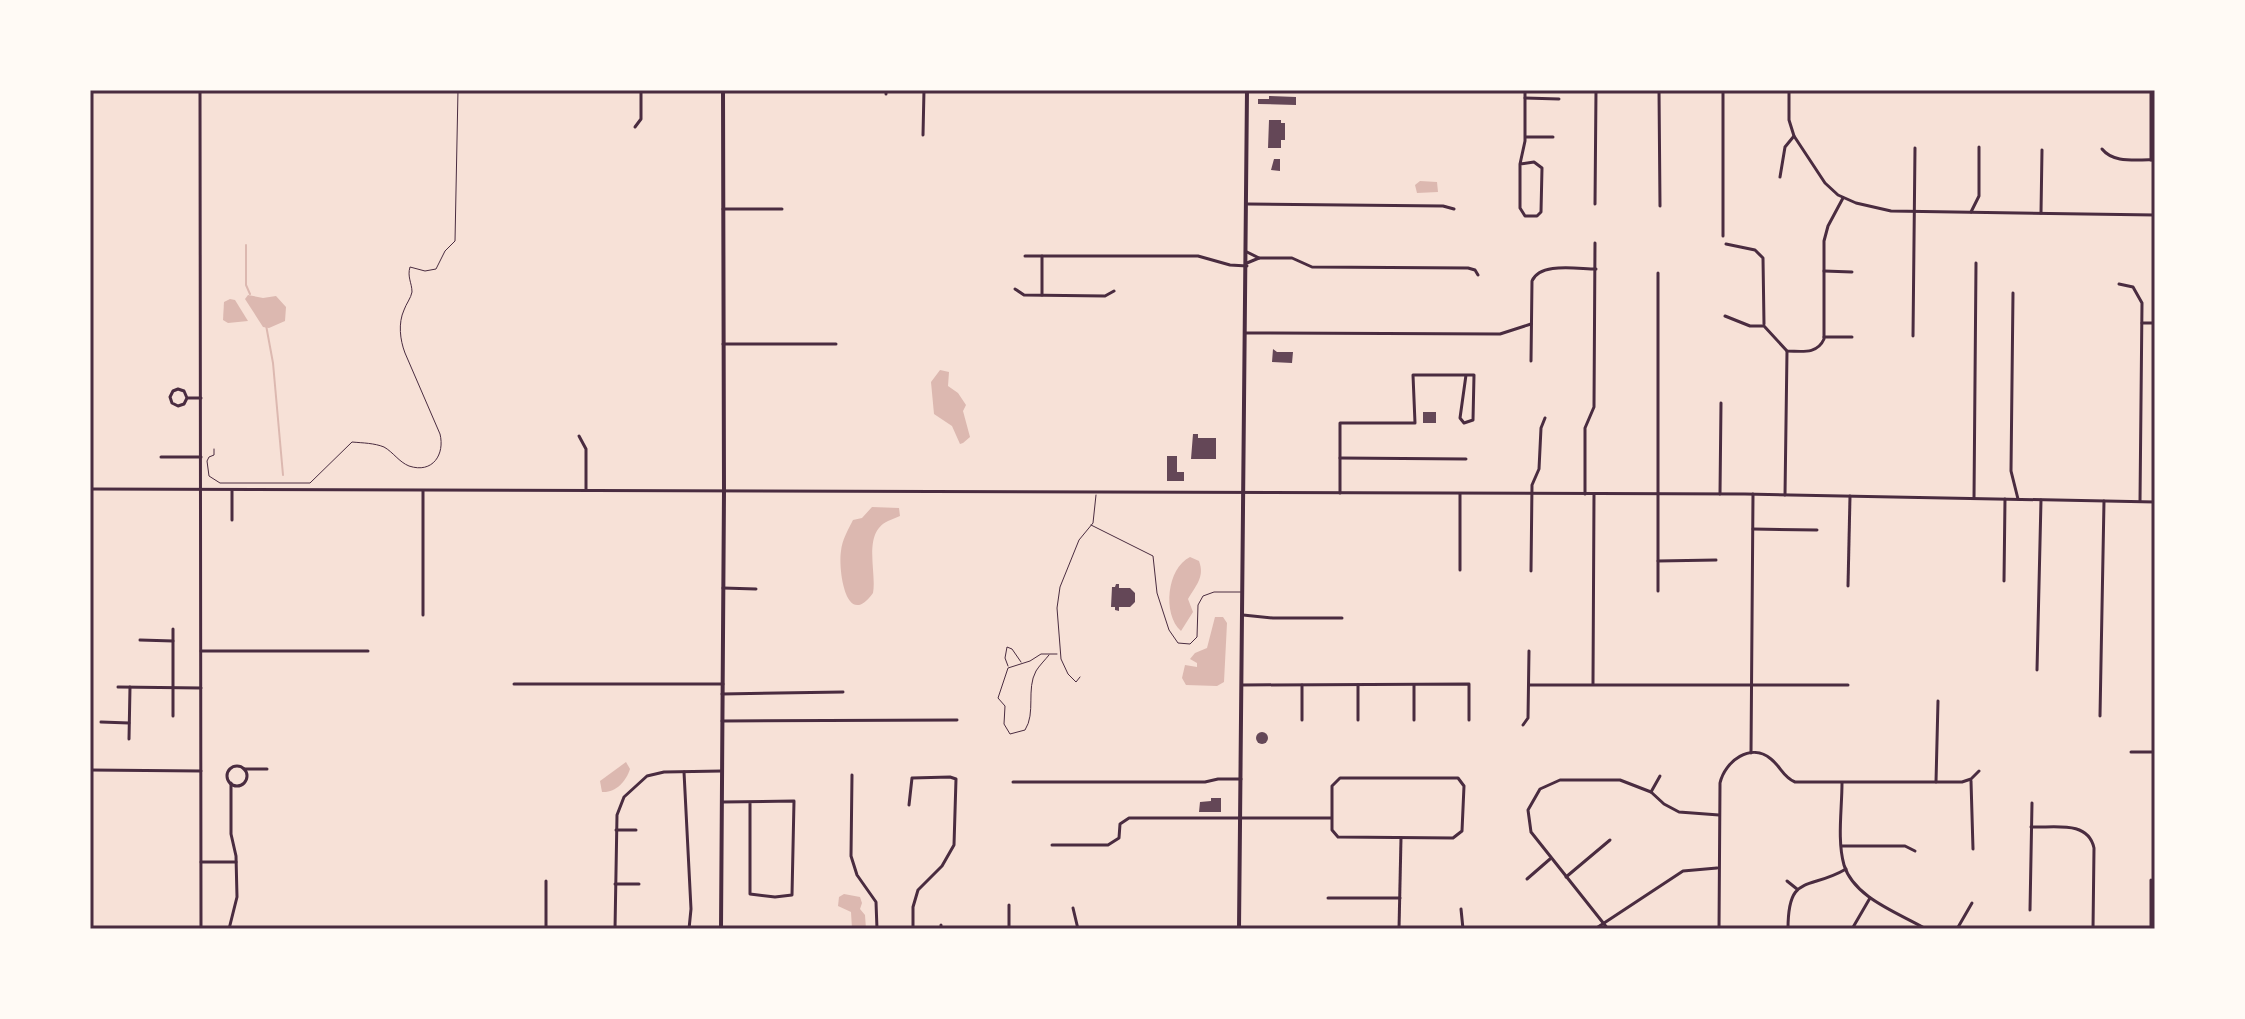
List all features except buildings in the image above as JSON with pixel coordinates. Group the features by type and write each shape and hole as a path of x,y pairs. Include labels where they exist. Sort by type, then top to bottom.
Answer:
{"main road":[{"path":"721,929 723,90"},
{"path":"1239,929 1247,90"}],"street":[{"path":"200,90 201,929"},
{"path":"635,127 641,119 641,90"},
{"path":"923,135 924,90"},
{"path":"1520,164 1534,162 1542,168 1541,212 1537,216 1525,216 1521,212 1520,164 1526,137 1525,90"},
{"path":"1595,204 1596,90"},
{"path":"1659,90 1660,206"},
{"path":"1723,90 1723,236"},
{"path":"1789,90 1789,120 1794,136 1820,178 1843,197 1879,209 2155,215"},
{"path":"2102,149 2119,159 2153,160 2151,90"},
{"path":"1525,98 1559,99"},
{"path":"1780,177 1785,147 1794,136"},
{"path":"1526,137 1553,137"},
{"path":"1971,212 1979,196 1979,147"},
{"path":"1913,336 1915,148"},
{"path":"2041,213 2042,150"},
{"path":"1787,351 1816,350 1821,346 1824,337 1825,233 1843,197"},
{"path":"1248,204 1443,206 1454,209"},
{"path":"723,209 782,209"},
{"path":"1585,494 1585,428 1594,407 1595,243"},
{"path":"1726,244 1755,250 1764,261 1764,326 1787,351 1785,495"},
{"path":"1247,252 1259,258 1292,258 1312,267 1468,268 1478,275"},
{"path":"1025,256 1198,256 1230,265 1247,264 1259,258"},
{"path":"1042,256 1042,295"},
{"path":"1974,498 1976,263"},
{"path":"1531,361 1532,281 1536,273 1543,269 1596,269"},
{"path":"1824,271 1852,272"},
{"path":"1658,273 1658,591"},
{"path":"2119,284 2133,287 2139,294 2142,323 2140,501"},
{"path":"1015,289 1022,295 1105,296 1114,291"},
{"path":"2013,293 2011,471 2018,499"},
{"path":"1725,316 1750,326 1764,326"},
{"path":"2142,323 2155,323"},
{"path":"1245,333 1500,334 1531,324"},
{"path":"1824,337 1852,337"},
{"path":"723,344 836,344"},
{"path":"1340,493 1340,423 1415,423 1413,375 1466,375 1474,375 1473,420 1467,423 1460,418 1466,375"},
{"path":"178,389 184,391 187,398 184,404 178,406 170,399 171,393 178,389"},
{"path":"187,398 201,398"},
{"path":"1720,494 1721,403"},
{"path":"1531,571 1532,485 1539,469 1541,428 1545,418"},
{"path":"579,436 585,446 586,491"},
{"path":"161,457 201,457"},
{"path":"1340,458 1466,459"},
{"path":"90,489 1753,494 2155,502"},
{"path":"232,491 232,520"},
{"path":"423,491 423,615"},
{"path":"1460,494 1460,570"},
{"path":"1593,684 1594,494"},
{"path":"1751,753 1753,494"},
{"path":"1848,586 1850,496"},
{"path":"2004,581 2005,499"},
{"path":"2037,670 2041,500"},
{"path":"2100,716 2104,501"},
{"path":"1753,529 1817,530"},
{"path":"1658,561 1716,560"},
{"path":"723,588 756,589"},
{"path":"1243,615 1342,618"},
{"path":"173,629 173,716"},
{"path":"140,640 173,641"},
{"path":"201,651 368,651"},
{"path":"1523,725 1528,718 1529,651"},
{"path":"514,684 723,684"},
{"path":"1242,685 1469,684 1469,720"},
{"path":"1302,685 1302,720"},
{"path":"1358,685 1358,720"},
{"path":"1414,685 1414,720"},
{"path":"1529,685 1848,685"},
{"path":"118,687 201,688"},
{"path":"129,739 130,687"},
{"path":"722,694 843,692"},
{"path":"1936,782 1938,701"},
{"path":"722,721 957,720"},
{"path":"101,722 129,723"},
{"path":"2131,752 2155,752"},
{"path":"1719,929 1719,815 1723,773 1735,759 1751,753 1767,756 1792,781 1936,782 1971,779 1979,771"},
{"path":"229,929 236,902 236,862 228,776 230,770 238,767 267,769"},
{"path":"231,783 238,786 244,783 247,778 244,769"},
{"path":"90,770 201,771"},
{"path":"615,929 617,815 627,792 647,776 664,772 722,771"},
{"path":"684,772 691,909 689,929"},
{"path":"852,775 851,856 857,875 874,898 877,929"},
{"path":"1651,792 1660,776"},
{"path":"909,805 912,778 956,779 954,845 942,866 918,890 913,907 913,929"},
{"path":"1340,778 1441,778 1461,780 1464,786 1463,827 1460,835 1453,838 1336,836 1332,830 1332,818 1332,786 1340,778"},
{"path":"1013,782 1205,782 1241,779"},
{"path":"1971,779 1973,849"},
{"path":"1608,929 1535,841 1529,827 1528,810 1540,789 1560,780 1620,780 1651,792 1679,812 1719,815"},
{"path":"1842,782 1842,846 1846,869 1857,886 1870,897 1926,929"},
{"path":"722,802 794,801 792,895 775,897 750,894 750,802"},
{"path":"2030,910 2032,803"},
{"path":"1052,845 1111,845 1119,838 1120,824 1129,818 1332,818"},
{"path":"2031,827 2075,828 2089,835 2094,848 2093,929"},
{"path":"616,830 636,830"},
{"path":"1399,929 1401,838"},
{"path":"1566,877 1610,840"},
{"path":"1842,846 1905,846 1915,851"},
{"path":"1527,879 1550,859"},
{"path":"201,862 236,862"},
{"path":"1595,929 1683,871 1719,868"},
{"path":"1788,929 1788,906 1797,889 1811,882 1831,879 1846,869"},
{"path":"2151,880 2151,929"},
{"path":"546,881 546,929"},
{"path":"1787,881 1797,889"},
{"path":"615,884 639,884"},
{"path":"1852,929 1870,897"},
{"path":"1328,898 1400,898"},
{"path":"1957,929 1972,903"},
{"path":"1009,905 1009,929"},
{"path":"1073,908 1078,929"},
{"path":"1461,909 1463,929"},
{"path":"1914,929 1917,924"}],"lane":[{"path":"1080,677 1076,682 1068,674 1060,654 1056,615 1060,587 1079,540 1091,525 1096,493"},
{"path":"1091,525 1153,556 1157,593 1169,630 1178,643 1187,644 1197,637 1198,605 1203,596 1214,592 1243,592"}],"path":[{"path":"214,449 214,455 207,461 209,476 220,483 310,483 352,442 385,448 414,467 429,466 438,458 442,446 440,434 401,343 401,325 402,313 411,295 410,267 430,272 436,269 445,251 455,241 458,90"},
{"path":"1024,664 1007,647 1005,658 1008,668 998,698 1005,706 1004,724 1012,735 1025,730 1029,724 1029,699 1036,671 1049,655"},
{"path":"1008,668 1024,664 1041,654 1060,654"}],"shaded area":[{"path":"1420,181 1437,182 1438,192 1417,193 1415,185"},
{"path":"248,295 263,298 276,296 286,307 285,321 269,328 263,327 245,299"},
{"path":"235,300 248,321 228,323 223,320 224,302"},
{"path":"940,370 949,372 948,386 958,393 966,405 963,411 970,437 960,444 952,426 934,414 931,382"},
{"path":"872,507 899,508 900,516 888,521 875,534 873,593 864,603 856,605 850,601 843,582 842,547 853,520 862,518"},
{"path":"1190,557 1199,561 1201,572 1188,599 1193,612 1181,631 1171,614 1170,592 1176,571"},
{"path":"1215,617 1223,617 1227,623 1224,682 1217,686 1186,685 1182,678 1185,665 1197,667 1197,663 1190,659 1207,648"},
{"path":"626,762 630,769 623,782 616,789 602,792 600,781"},
{"path":"844,894 860,897 866,929 852,929 851,912 838,906 839,897"}],"waterway":[{"path":"246,245 246,285 250,294"},
{"path":"266,325 273,363 283,475"}]}
